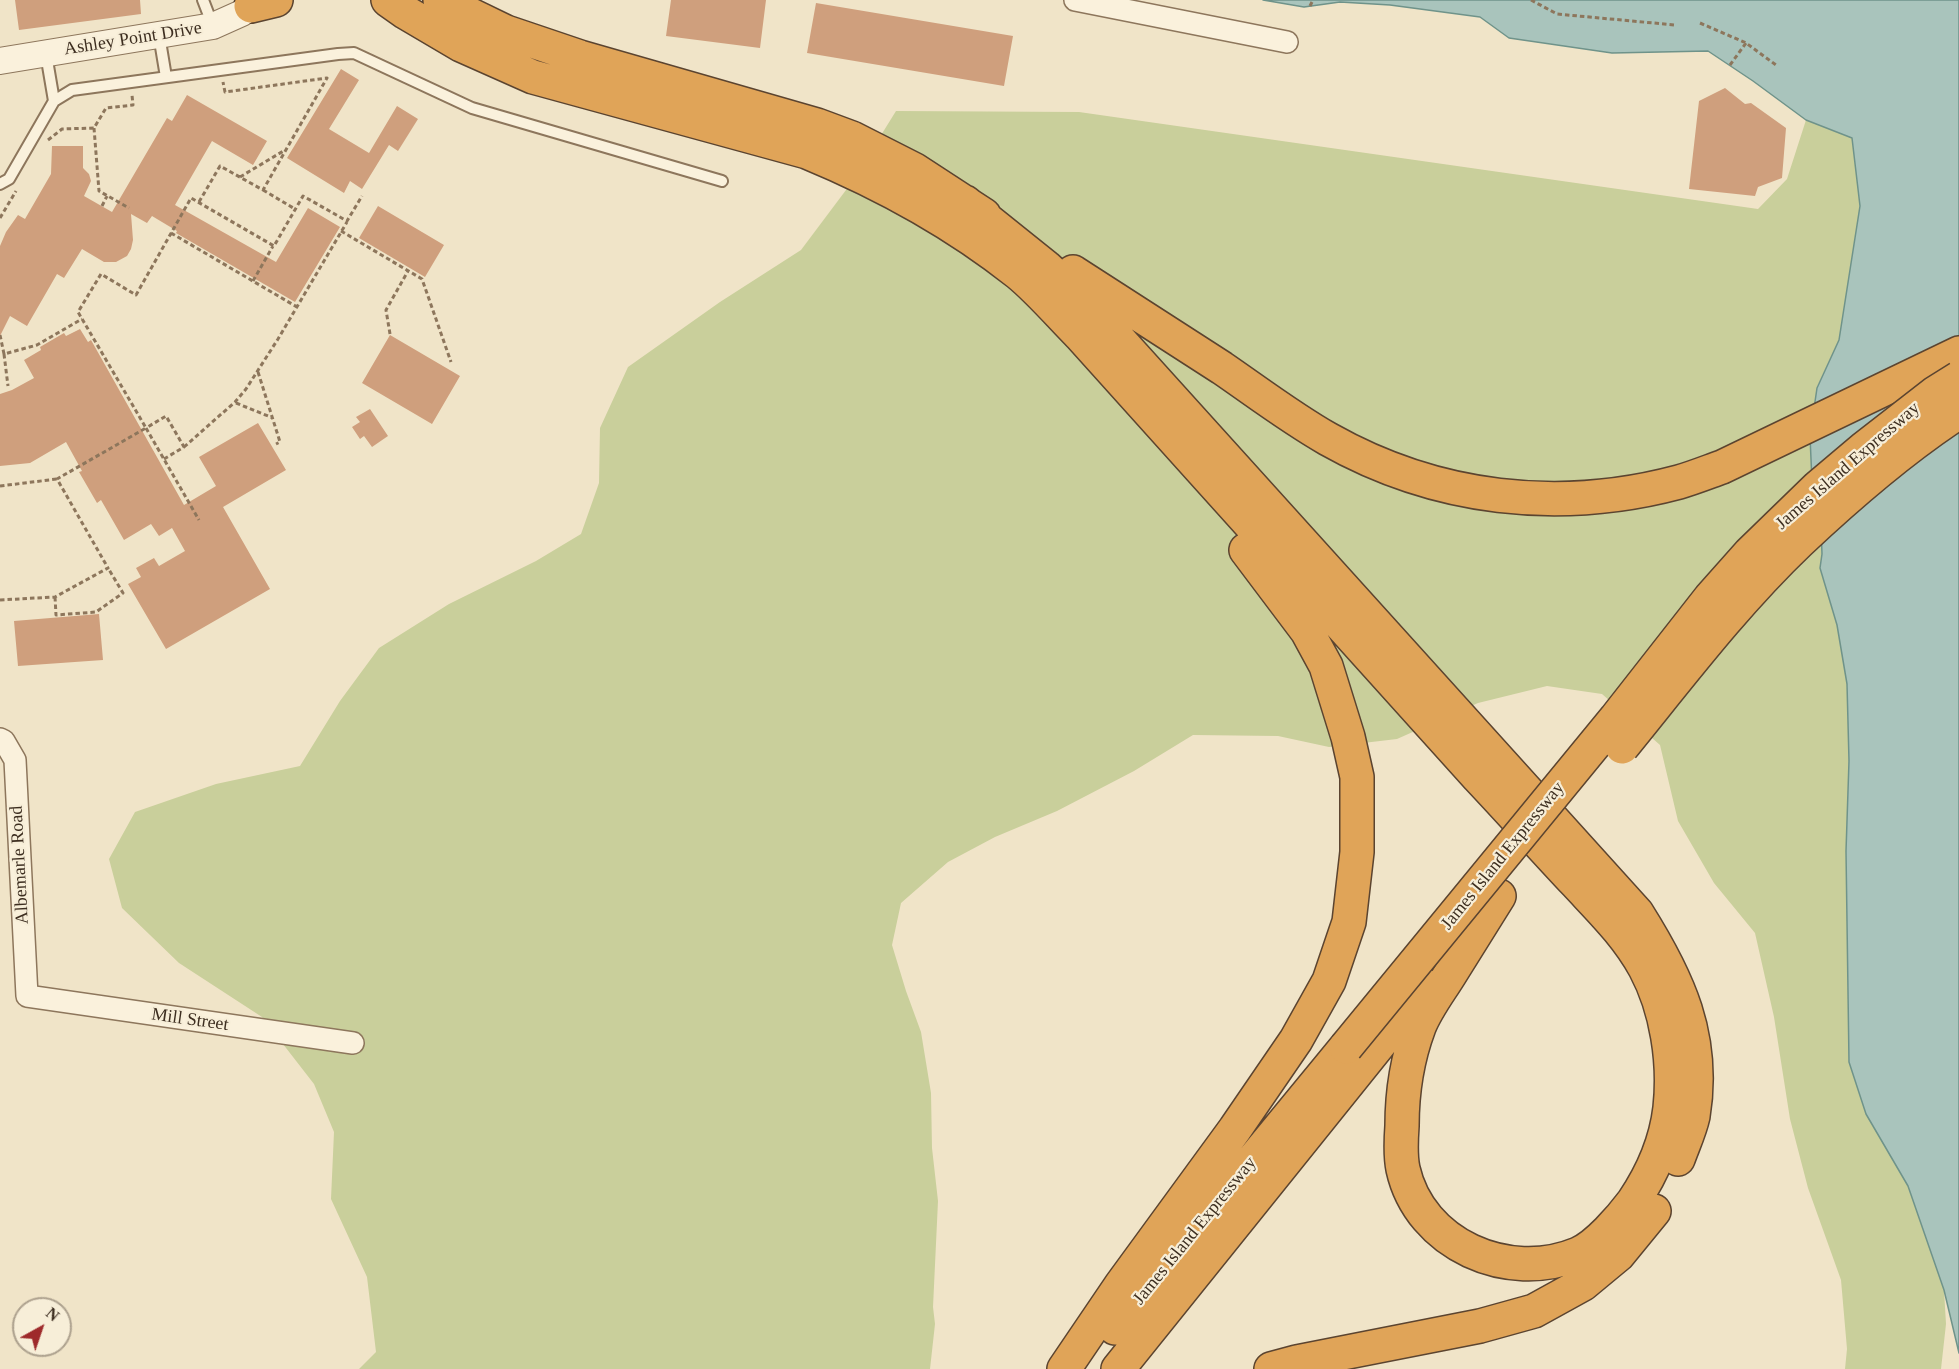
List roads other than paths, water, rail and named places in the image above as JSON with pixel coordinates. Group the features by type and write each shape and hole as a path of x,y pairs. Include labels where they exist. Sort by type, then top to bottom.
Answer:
{"highway":[{"path":"388,0 461,45 533,77 807,152 845,152 915,170 1138,312 1327,438 1378,464 1429,483 1473,493 1561,499 1608,496 1681,482 1722,467 1959,353"},
{"path":"440,0 506,32 580,57 817,124 880,185 962,231 1020,275 1080,335 1470,768 1628,939 1647,971 1662,1007 1672,1086 1668,1132 1646,1183 1619,1221 1581,1253 1540,1264 1481,1256 1442,1235 1416,1200 1403,1168 1402,1096 1407,1067 1421,1022 1499,896"},
{"path":"965,202 1046,267 1093,310 1637,914 1661,952 1680,991 1691,1026 1697,1073 1692,1118 1675,1166 1655,1210 1618,1255 1583,1284 1533,1311 1480,1326 1271,1369"},
{"path":"1064,1369 1128,1276 1235,1129 1301,1031 1329,981 1349,922 1357,852 1357,777 1348,737 1326,666 1307,631 1273,583 1080,335"},
{"name":"James Island Expressway","path":"1082,1369 1616,718 1723,583 1750,553 1818,487 1935,393 1959,378"},
{"name":"James Island Expressway","path":"1118,1369 1499,896 1714,634 1799,543 1892,462 1959,412"}],"street":[{"path":"1075,0 1287,42"},
{"name":"Ashley Point Drive","path":"0,60 213,26 262,2"},
{"name":"Albemarle Road","path":"0,739 4,741 15,760 27,996"},
{"name":"Mill Street","path":"27,996 353,1043"}],"lane":[{"path":"203,0 213,26"},
{"path":"159,35 165,77"},
{"path":"46,53 54,101"},
{"path":"0,184 9,179 54,101 72,90 354,53 472,108 722,181"}],"water":[{"path":"1263,0 1959,0 1959,1353 1944,1290 1908,1186 1866,1114 1849,1062 1846,851 1849,761 1847,684 1837,625 1820,568 1821,527 1812,482 1810,436 1817,388 1839,340 1860,206 1852,138 1806,120 1708,51 1612,53 1509,38 1480,17 1390,5 1340,2 1304,7"}]}
